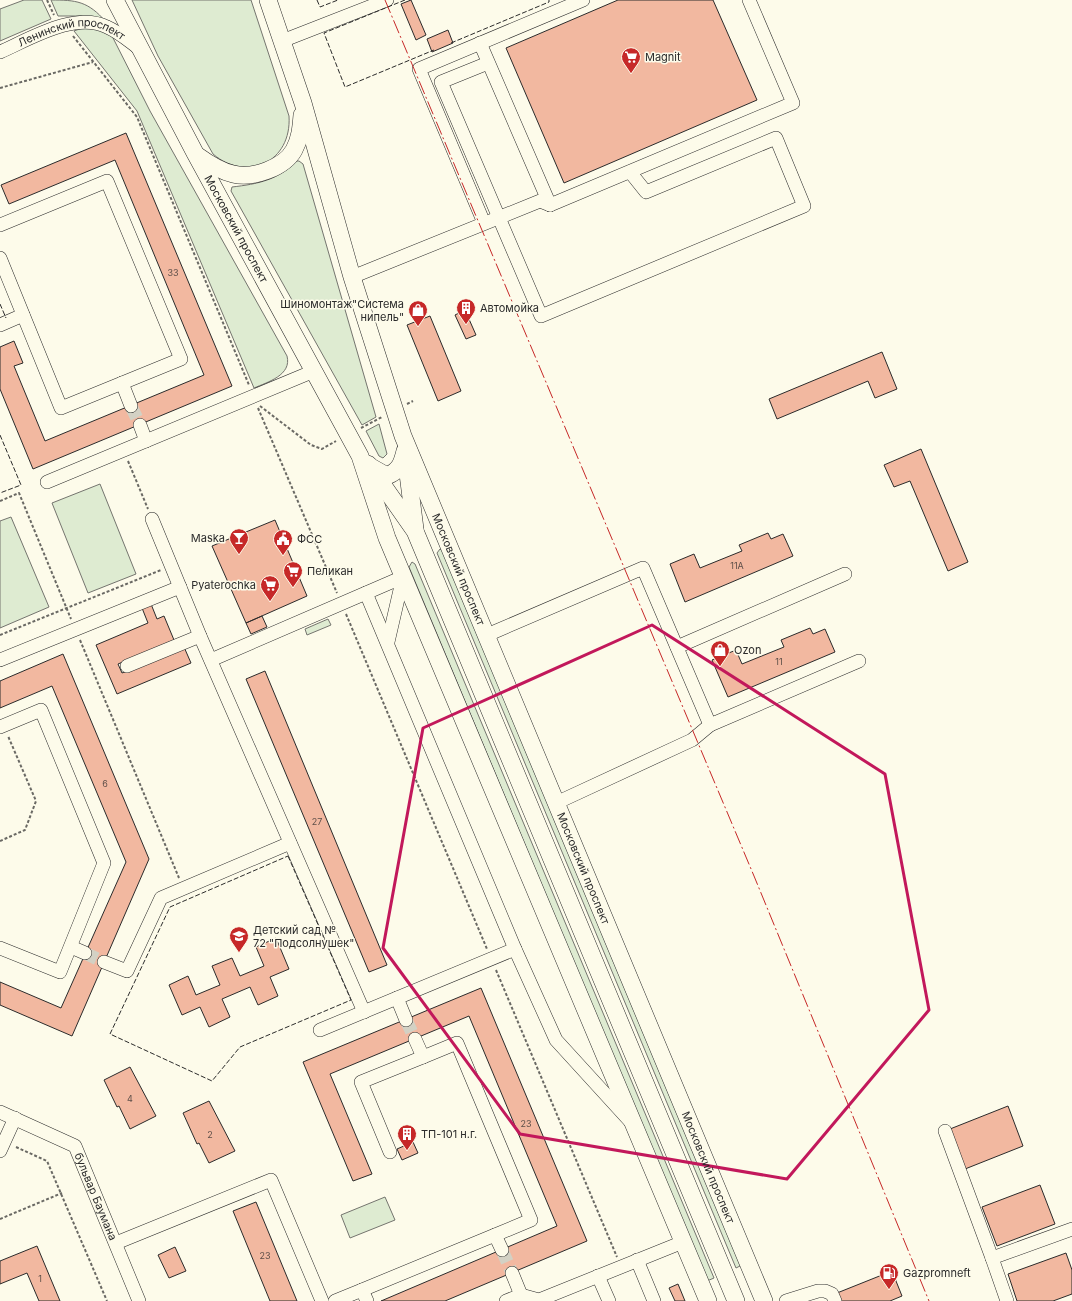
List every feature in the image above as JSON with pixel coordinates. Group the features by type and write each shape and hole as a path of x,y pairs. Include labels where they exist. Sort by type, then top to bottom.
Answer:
{"main road":[{"name":"Московский проспект","path":"268,0 302,102 352,277 404,442 487,635 556,803 767,1300"},
{"name":"Московский проспект","path":"114,2 348,435 415,531 736,1301"},
{"path":"195,153 214,167 235,175 253,174 267,171 283,162 293,152 301,134 302,102"},
{"name":"Московский проспект","path":"404,442 415,531"},
{"path":"365,461 387,476 396,472 402,462 404,442"},
{"name":"Московский проспект","path":"365,461 386,538 708,1301"}],"street":[{"path":"282,41 387,0"},
{"path":"484,223 419,69 583,0"},
{"path":"352,277 540,201 550,205 793,103 749,0"},
{"name":"Ленинский проспект","path":"0,52 63,26 76,22 90,21 107,26 140,49"},
{"path":"480,43 550,205"},
{"path":"488,63 441,82 541,316 804,206 776,138 646,192 630,172"},
{"path":"0,225 107,181 180,359 61,408 0,258"},
{"path":"0,325 23,315"},
{"path":"47,482 314,371"},
{"path":"122,383 131,406"},
{"path":"140,425 146,441"},
{"path":"152,519 200,636 364,1012"},
{"path":"487,635 643,568 710,725"},
{"path":"677,647 845,574"},
{"path":"211,660 403,577"},
{"path":"388,642 403,577"},
{"path":"0,660 180,587"},
{"path":"366,593 388,642 515,949 556,1040 633,1125"},
{"path":"127,666 200,636"},
{"path":"556,803 692,740 710,725 859,661"},
{"path":"0,948 60,972 104,863 41,710 1,723"},
{"path":"104,962 127,971 161,898 290,843"},
{"path":"71,947 85,953"},
{"path":"320,1030 515,949"},
{"path":"397,998 406,1020"},
{"path":"415,1039 423,1057"},
{"path":"335,1301 365,1295 531,1220 456,1043 361,1082 390,1152"},
{"name":"бульвар Баумана","path":"0,1112 75,1146 139,1301"},
{"path":"2,1146 15,1118"},
{"path":"945,1131 1007,1301"},
{"path":"116,1243 271,1180 322,1301"},
{"path":"992,1258 1072,1229"},
{"path":"495,1235 502,1250"},
{"path":"506,1301 521,1295 540,1300 683,1242"},
{"path":"637,1260 654,1301"},
{"path":"512,1273 521,1295"},
{"path":"598,1276 609,1301"},
{"path":"786,1301 825,1291 832,1294 835,1301"}],"path":[{"path":"47,0 54,17 93,62 137,117 254,396"},
{"path":"0,88 93,62"},
{"path":"413,401 322,449 312,445 257,405 621,1267"},
{"path":"123,450 152,519"},
{"path":"0,501 19,493 183,888"},
{"path":"0,635 171,566"},
{"path":"0,841 25,830 36,801 1,723"},
{"path":"2,1146 47,1161 108,1301"},
{"path":"0,1219 62,1194"}],"highlighted area":[{"path":"652,625 885,774 929,1010 787,1179 520,1134 383,948 423,728"}],"green space":[{"path":"24,0 42,0 51,19 0,41 0,9"},
{"path":"51,0 68,0 81,3 93,10 106,22 81,16 58,16"},
{"path":"132,0 251,0 289,116 288,132 283,145 275,156 265,163 253,167 240,167 226,163 213,154 158,56"},
{"path":"85,27 110,32 150,111 287,356 288,363 286,368 278,377 254,388 137,111 74,31"},
{"path":"297,161 303,164 376,417 362,425 231,191 232,187 259,182 275,177"},
{"path":"379,424 387,454 383,458 379,456 366,431"},
{"path":"100,484 136,574 88,593 52,503"},
{"path":"11,517 49,607 0,628 0,521"},
{"path":"440,549 443,550 742,1265 736,1268 437,553"},
{"path":"412,562 415,564 714,1278 707,1281 409,567"},
{"path":"328,619 331,625 307,635 305,629"},
{"path":"385,1197 395,1220 350,1238 341,1215"}],"building":[{"path":"411,0 426,35 416,40 401,4"},
{"name":"Magnit","path":"618,0 713,0 757,100 564,183 506,48"},
{"path":"448,30 453,43 432,52 427,39"},
{"path":"126,133 232,386 33,469 0,389 0,347 14,341 23,363 14,366 45,441 204,375 115,160 9,204 1,185"},
{"name":"Автомойка","path":"465,310 476,335 466,339 455,315"},
{"path":"430,316 461,391 438,401 407,325"},
{"path":"882,352 897,389 875,398 868,381 777,419 769,399"},
{"path":"921,449 968,562 948,571 910,481 894,487 884,465"},
{"path":"275,520 307,596 246,623 212,546"},
{"path":"768,533 771,539 783,534 793,556 685,602 670,564 694,554 700,568 742,551 739,545"},
{"path":"151,604 157,619 164,616 174,640 118,664 122,673 184,647 191,663 117,694 96,645 148,623 142,608"},
{"path":"262,616 267,627 251,634 246,623"},
{"path":"810,628 813,634 825,629 835,652 728,697 712,660 736,650 742,664 784,647 781,640"},
{"path":"63,654 149,859 72,1036 0,1005 0,982 61,1008 126,862 52,686 0,708 0,681"},
{"path":"265,671 387,965 369,972 246,679"},
{"path":"276,938 289,969 270,977 278,996 258,1005 250,987 222,999 230,1017 209,1027 200,1007 182,1015 169,985 188,976 196,995 220,985 212,966 232,958 240,976 264,966 256,947"},
{"path":"481,988 587,1241 445,1301 381,1301 557,1226 469,1016 330,1074 372,1174 353,1181 303,1062"},
{"path":"130,1067 156,1116 130,1129 104,1080"},
{"path":"209,1101 235,1151 209,1163 199,1143 197,1144 183,1113"},
{"path":"1008,1106 1023,1146 965,1169 950,1129"},
{"name":"ТП-101 н.г.","path":"413,1142 418,1153 402,1160 397,1149"},
{"path":"1040,1185 1055,1224 997,1246 982,1207"},
{"path":"256,1202 297,1301 270,1301 233,1211"},
{"path":"37,1246 60,1301 39,1301 27,1273 0,1284 0,1261"},
{"path":"175,1247 186,1271 169,1278 158,1255"},
{"path":"1066,1253 1072,1270 1072,1294 1053,1301 1017,1301 1008,1274"},
{"path":"892,1271 902,1296 890,1301 840,1301 837,1293"},
{"path":"678,1284 685,1301 675,1301 669,1288"}],"tunnel":[{"path":"131,406 140,425"},
{"path":"85,953 104,962"},
{"path":"406,1020 415,1039"},
{"path":"502,1250 512,1273"}],"fence":[{"path":"317,0 320,7 338,0"},
{"path":"405,0 324,33 345,87 434,50"},
{"path":"451,43 549,2 549,0"},
{"path":"0,304 6,318"},
{"path":"0,435 21,485 0,493"},
{"path":"288,856 351,1000 240,1047 212,1081 110,1034 170,907 288,856"}],"power":[{"path":"385,0 754,876 929,1301"}],"place":[{"name":"Magnit","path":"631,74"},
{"name":"Автомойка","path":"466,325"},
{"name":"Шиномонтаж\"Система нипель\"","path":"418,327"},
{"name":"Maska","path":"239,555"},
{"name":"ФСС","path":"283,556"},
{"name":"Пеликан","path":"293,588"},
{"name":"Pyaterochka","path":"270,602"},
{"name":"Ozon","path":"720,667"},
{"name":"Детский сад № 72 \"Подсолнушек\"","path":"239,953"},
{"name":"ТП-101 н.г.","path":"407,1151"},
{"name":"Gazpromneft","path":"889,1290"}]}
